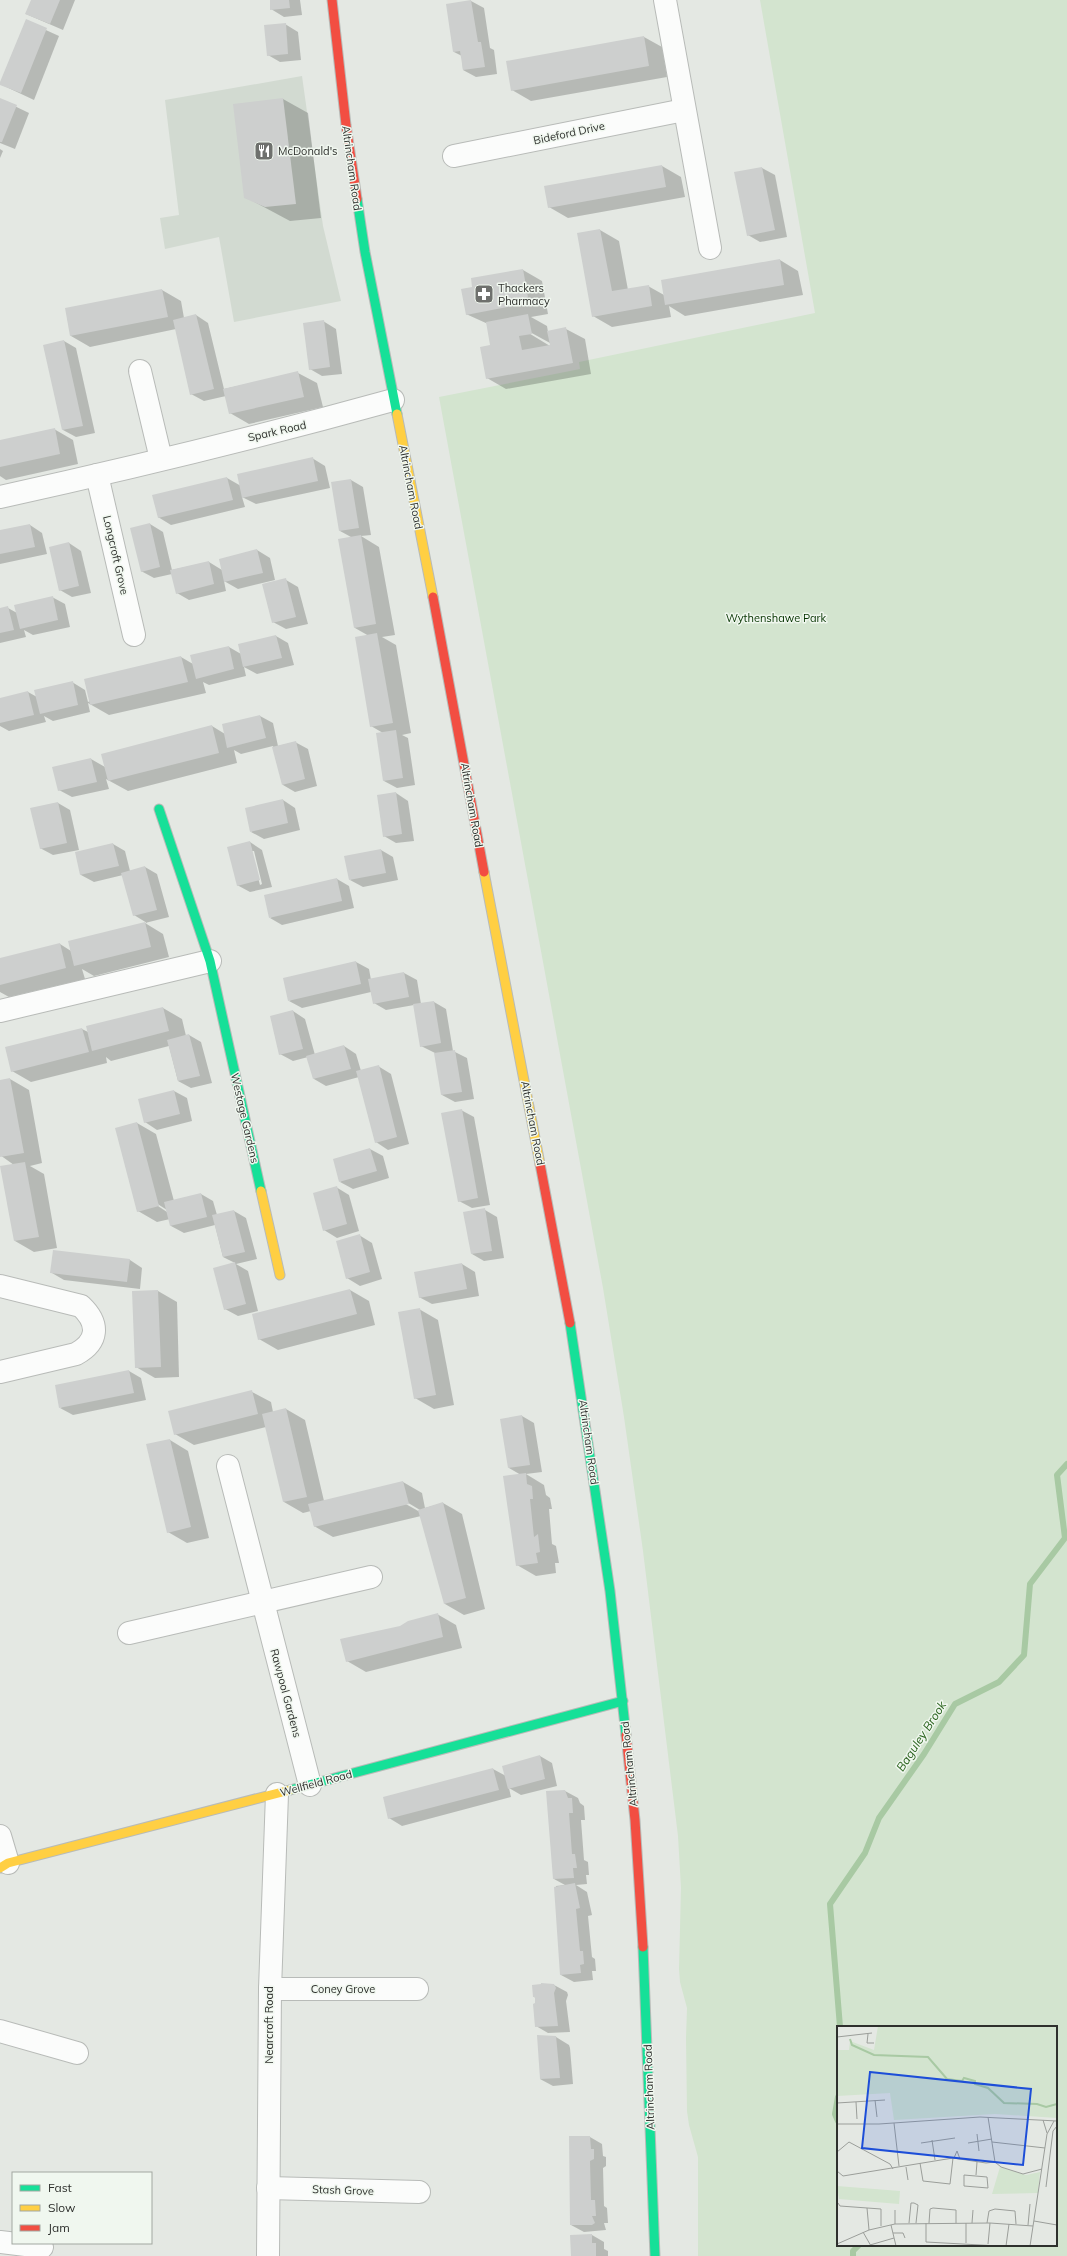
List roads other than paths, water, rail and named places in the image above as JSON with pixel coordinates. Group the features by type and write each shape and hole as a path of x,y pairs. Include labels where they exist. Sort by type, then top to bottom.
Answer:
{"main road":[{"name":"Altrincham Road","path":"332,0 346,125 357,201 393,400 461,740 567,1307 596,1483 636,1820 642,1913 655,2256"},
{"name":"Westage Gardens","path":"159,809 210,961 280,1275"},
{"name":"Wellfield Road","path":"4,1866 623,1701"}],"street":[{"path":"665,0 710,248"},
{"name":"Bideford Drive","path":"454,156 684,110"},
{"path":"140,372 161,459"},
{"name":"Spark Road","path":"0,497 316,422 393,400"},
{"name":"Longcroft Grove","path":"97,475 134,635"},
{"path":"0,1011 210,961"},
{"path":"0,1286 81,1306 87,1311 94,1325 94,1338 87,1348 76,1354 0,1372"},
{"name":"Rawpool Gardens","path":"228,1466 310,1785"},
{"path":"128,1633 371,1577"},
{"name":"Nearcroft Road","path":"268,2256 270,1989 277,1794"},
{"path":"0,1836 4,1866"},
{"name":"Coney Grove","path":"270,1989 417,1989"},
{"path":"0,2031 77,2053"},
{"name":"Stash Grove","path":"268,2188 418,2192"},
{"path":"0,2242 12,2243"},
{"path":"17,2244 42,2247"}],"waterway":[{"name":"Baguley Brook","path":"840,2026 830,1904 865,1853 879,1818 924,1754 955,1704 999,1682 1024,1655 1030,1584 1065,1538 1057,1475 1067,1464"},
{"name":"Baguley Brook","path":"837,2103 835,2114 837,2119"},
{"name":"Baguley Brook","path":"853,2256 853,2251 858,2246"}],"place":[{"name":"McDonald's","path":"264,151"},
{"name":"Thackers Pharmacy","path":"484,294"}],"park label":[{"name":"Wythenshawe Park","path":"776,618"}]}
